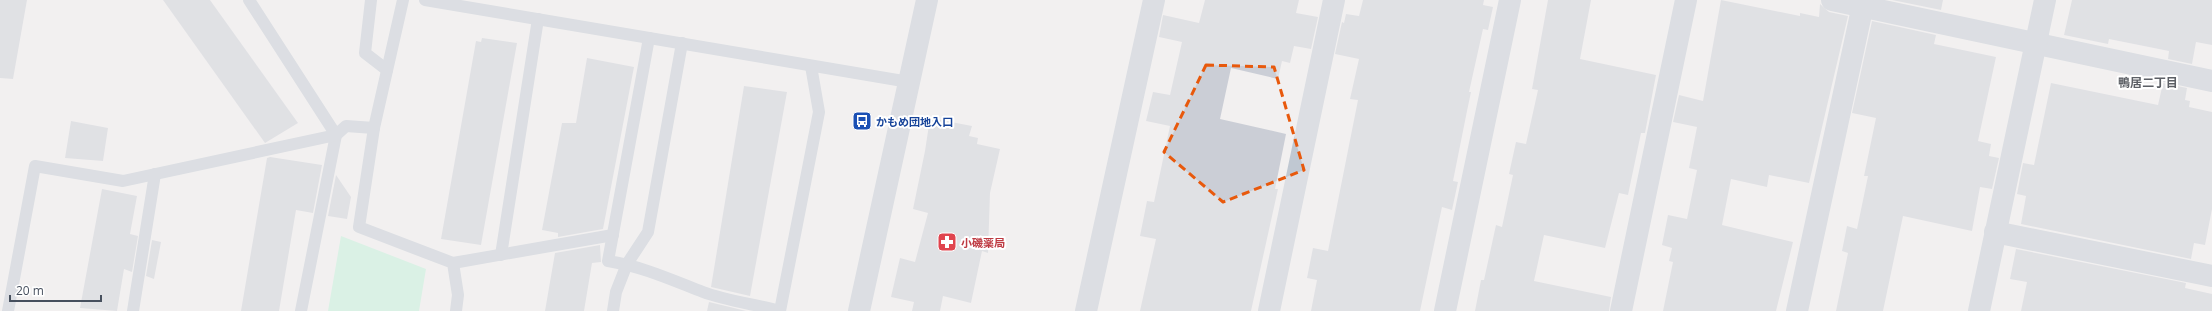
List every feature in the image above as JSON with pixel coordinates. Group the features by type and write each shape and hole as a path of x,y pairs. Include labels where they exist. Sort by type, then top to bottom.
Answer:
{"street":[{"path":"859,311 927,0"},
{"path":"1086,311 1154,0"},
{"path":"1269,311 1334,0"},
{"path":"1445,311 1510,0"},
{"path":"1621,311 1686,0"},
{"path":"1832,0 1863,3 2036,43 2212,81"},
{"path":"1979,311 2045,0"},
{"path":"1797,311 1863,3"},
{"path":"1995,232 2212,276"}],"lane":[{"path":"249,0 336,135 301,311"},
{"path":"371,0 365,53 387,70"},
{"path":"403,0 374,128 359,227 453,264 613,235"},
{"path":"425,0 909,82"},
{"path":"501,255 538,19"},
{"path":"649,38 608,261 627,264 682,282 704,292 780,311 819,112 811,66"},
{"path":"613,311 616,292 627,264 648,232 682,43"},
{"path":"8,311 35,166 123,181 336,135 346,126 374,128"},
{"path":"133,311 154,174"},
{"path":"453,264 458,295 456,311"}],"highlighted area":[{"path":"1206,65 1274,67 1304,170 1223,202 1164,152"}],"green space":[{"path":"341,236 426,269 419,311 328,311"}],"building":[{"path":"0,0 27,0 13,79 0,78"},
{"path":"163,0 210,0 298,123 265,143"},
{"path":"1205,0 1299,0 1296,13 1318,17 1311,49 1294,46 1290,63 1282,61 1278,79 1231,68 1220,119 1286,134 1275,189 1278,189 1251,311 1140,311 1156,239 1140,236 1147,201 1154,202 1170,126 1146,121 1153,92 1170,95 1182,42 1159,37 1163,15 1199,23"},
{"path":"1363,0 1484,0 1483,5 1493,7 1488,30 1483,29 1469,92 1471,92 1453,181 1458,182 1452,210 1442,207 1420,311 1311,311 1317,280 1307,278 1313,248 1328,251 1358,100 1350,99 1359,59 1335,54 1342,22 1344,23 1346,14 1359,16"},
{"path":"1548,0 1591,0 1580,59 1656,75 1645,133 1641,133 1628,195 1619,193 1605,248 1544,235 1534,281 1611,297 1609,311 1475,311 1481,280 1484,280 1496,225 1502,227 1513,175 1509,174 1516,142 1526,144 1538,90 1532,89"},
{"path":"1721,0 1800,16 1800,13 1819,17 1820,4 1829,12 1848,16 1809,183 1769,175 1767,187 1731,179 1722,225 1793,242 1776,311 1663,311 1673,262 1669,261 1672,248 1662,245 1668,215 1687,219 1697,170 1689,168 1697,127 1673,122 1679,95 1703,101"},
{"path":"1892,0 1943,0 1941,10"},
{"path":"2072,0 2212,0 2212,45 2196,42 2192,64 2168,59 2169,51 2109,39 2108,44 2064,35"},
{"path":"1872,21 1936,35 1934,44 1996,57 1978,141 1991,144 1989,156 1999,158 1992,189 1980,187 1972,231 1903,216 1883,311 1836,311 1848,253 1842,251 1847,226 1857,229 1868,176 1864,176 1876,118 1852,113"},
{"path":"482,38 517,43 481,245 441,239 476,41 481,42"},
{"path":"587,58 634,67 603,229 558,237 558,233 542,230 562,123 576,123"},
{"path":"2051,83 2158,105 2163,83 2187,88 2185,100 2190,101 2189,107 2212,112 2212,209 2205,245 2194,243 2191,259 2021,224 2026,196 2017,194 2023,163 2034,165"},
{"path":"744,86 787,92 750,296 711,287"},
{"path":"930,118 972,126 969,136 978,138 977,144 1000,149 990,193 988,253 982,251 971,303 943,296 940,311 912,311 914,302 891,297 900,258 915,262 928,213 913,209"},
{"path":"71,121 108,128 103,161 65,158"},
{"path":"270,157 322,165 313,213 296,210 279,311 241,311 267,158"},
{"path":"336,175 351,197 347,219 328,216"},
{"path":"102,189 137,196 130,234 138,236 132,272 124,269 117,311 80,308"},
{"path":"152,240 161,242 154,279 146,276"},
{"path":"600,245 601,262 592,263 584,311 545,311 555,253"},
{"path":"2016,249 2186,283 2185,288 2212,294 2212,311 2021,311 2027,282 2010,279"},
{"path":"709,302 730,307 746,311 707,311"}],"place":[{"name":"かもめ団地入口","path":"862,121"},
{"name":"小磯薬局","path":"947,242"}],"district":[{"name":"鴨居二丁目","path":"2148,82"}]}
